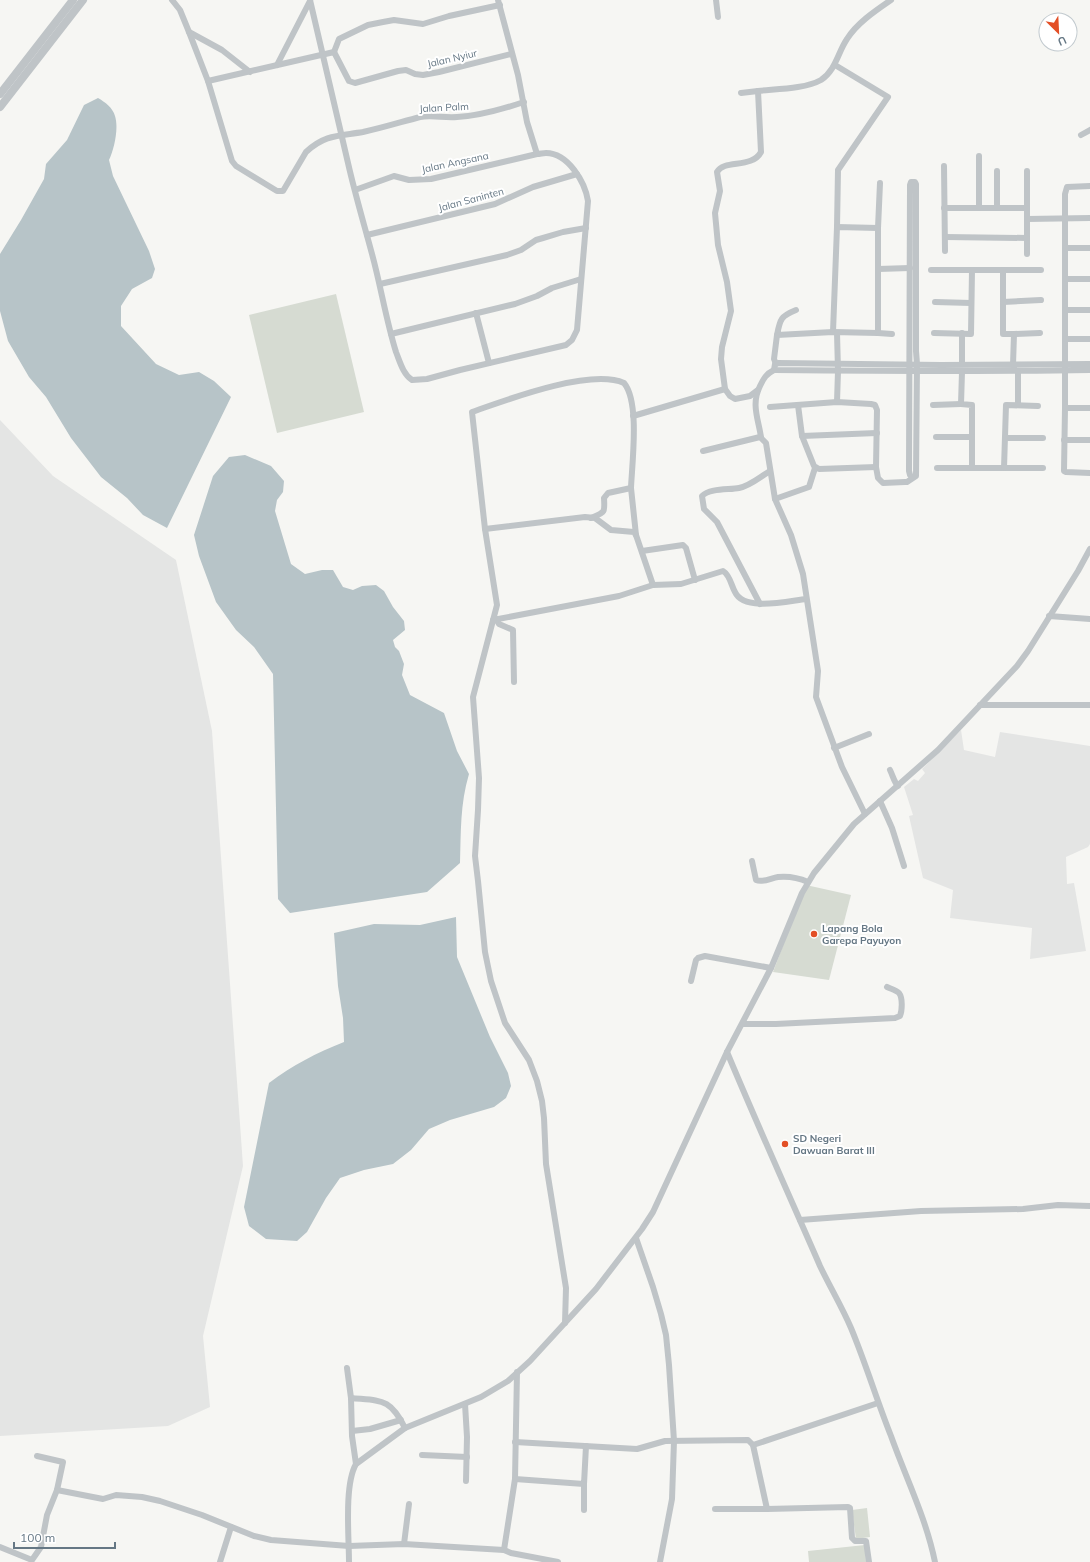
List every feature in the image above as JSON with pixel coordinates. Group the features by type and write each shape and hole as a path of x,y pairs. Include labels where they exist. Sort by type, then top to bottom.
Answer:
{"street":[{"path":"0,107 73,0"},
{"path":"0,94 83,0"},
{"name":"Jalan Palm","path":"172,0 180,10 208,81 232,161 236,166 277,192 283,191 306,152 311,147 334,136 364,132 420,117 428,116 457,118 481,114 524,102"},
{"path":"716,0 718,17"},
{"path":"741,93 811,84 821,80 829,73 835,64 846,39 854,30 890,0"},
{"path":"208,81 322,54 334,52 339,39 368,25 394,20 423,24 499,3 524,102 527,122 537,154 547,153 564,159 577,174 586,190 588,210 577,330 572,340 566,345 427,379 412,380 404,371 391,334 380,284 355,190 322,54 310,1"},
{"path":"278,65 310,1"},
{"path":"189,32 222,50 250,72"},
{"name":"Jalan Nyiur","path":"334,52 349,81 352,83 398,70 406,70 415,74 423,75 511,54"},
{"path":"835,64 888,98 838,170 835,333 838,367 837,402"},
{"path":"758,91 761,152 758,158 754,161 725,167 717,172 720,191 715,213 718,245 732,311 722,347 721,359 725,389 730,396 735,399 747,397 758,390"},
{"path":"1081,135 1090,130"},
{"name":"Jalan Angsana","path":"355,190 394,176 409,180 431,179 537,154"},
{"path":"979,156 979,208"},
{"path":"944,166 944,251"},
{"path":"996,208 997,171"},
{"path":"1027,171 1027,254"},
{"name":"Jalan Saninten","path":"367,235 495,204 532,187 577,174"},
{"path":"913,313 910,268 913,223 916,184 913,181 910,184 913,223 913,313 913,351 910,367 909,471 913,478"},
{"path":"878,333 878,228 880,183"},
{"path":"1090,186 1071,187 1066,189 1066,408 1064,440 1064,471 1090,473"},
{"path":"944,208 1027,208"},
{"path":"1027,219 1090,218"},
{"path":"836,226 878,228"},
{"path":"380,284 507,255 522,250 543,238 563,232 586,228"},
{"path":"945,237 1027,238"},
{"path":"1065,248 1090,248"},
{"path":"878,269 910,268"},
{"path":"931,270 1041,270"},
{"path":"934,333 971,334 972,270"},
{"path":"1003,270 1003,334 1040,333"},
{"path":"1066,279 1090,279"},
{"path":"391,334 522,302 552,288 581,280"},
{"path":"1004,302 1041,300"},
{"path":"935,302 971,303"},
{"path":"775,367 774,354 780,322 783,316 796,310"},
{"path":"1066,310 1090,310"},
{"path":"476,313 489,363"},
{"path":"777,335 835,333 892,334"},
{"path":"962,333 962,364"},
{"path":"1013,365 1014,334"},
{"path":"1065,339 1090,339"},
{"path":"770,407 837,402 875,405 877,433 876,467 878,478 883,483 908,482 916,476 917,472 917,367 913,351"},
{"path":"865,814 834,748 816,697 818,671 800,562 791,535 775,499 765,440 761,437 755,406 758,390 764,377 775,367 917,367 962,364 1013,365 1090,370"},
{"path":"917,367 962,372 1018,371 1065,368 1090,364"},
{"path":"1018,371 1018,406"},
{"path":"961,404 962,372"},
{"path":"565,1323 566,1288 546,1164 542,1101 537,1081 529,1060 505,1023 491,981 476,868 475,856 479,778 473,697 474,686 495,620 496,596 485,529 472,412 525,393 553,386 590,380 616,380 624,383 633,416 631,488 636,535 653,585"},
{"path":"633,416 725,389"},
{"path":"775,499 809,487 815,468 802,436 798,405"},
{"path":"934,405 972,405 972,468"},
{"path":"1004,468 1006,405 1038,406"},
{"path":"1066,408 1090,408"},
{"path":"802,436 877,433"},
{"path":"703,451 761,437"},
{"path":"936,438 972,437"},
{"path":"1005,438 1043,438"},
{"path":"1064,440 1090,440"},
{"path":"815,468 876,467"},
{"path":"938,468 1043,468"},
{"path":"760,604 717,522 704,509 702,496 705,493 740,488 770,471"},
{"path":"591,518 604,512 605,495 631,488"},
{"path":"485,529 595,518 610,530 634,532 636,535"},
{"path":"642,551 683,545 686,548 695,580"},
{"path":"349,1562 349,1485 353,1469 356,1464 405,1428 494,1391 517,1372 596,1289 648,1221 662,1194 727,1052 771,968 808,882 824,859 865,814 938,750 1023,659 1090,549"},
{"path":"495,620 619,596 653,585 681,584 723,571 728,575 735,594 740,599 751,604 806,599"},
{"path":"1049,616 1090,619"},
{"path":"495,620 499,624 513,630 514,682"},
{"path":"980,705 1090,705"},
{"path":"834,748 869,734"},
{"path":"890,770 894,778 894,782 898,786"},
{"path":"880,801 892,828 904,866"},
{"path":"752,861 756,880 759,882 778,877 798,878 808,882"},
{"path":"691,981 696,960 705,956 771,968"},
{"path":"742,1024 776,1024 895,1018 900,1016 901,1012 900,996 899,993 888,987"},
{"path":"727,1052 822,1271 845,1316 861,1353 878,1403 922,1514 931,1542 934,1562"},
{"path":"800,1220 921,1211 1023,1209 1064,1205 1090,1206"},
{"path":"636,1238 654,1287 666,1335 674,1440 672,1499 660,1562"},
{"path":"346,1368 351,1398 352,1431 356,1464"},
{"path":"504,1550 515,1479 517,1372"},
{"path":"351,1398 374,1400 385,1403 396,1413 405,1428"},
{"path":"753,1445 878,1403"},
{"path":"464,1404 467,1457 466,1482"},
{"path":"352,1431 370,1429 401,1420"},
{"path":"515,1442 637,1449 656,1443 674,1440 745,1439 753,1445 767,1509"},
{"path":"584,1510 586,1446"},
{"path":"422,1455 467,1457"},
{"path":"0,1547 32,1560 41,1546 47,1515 56,1490 63,1462 37,1456"},
{"path":"515,1479 584,1484"},
{"path":"56,1490 103,1499 116,1495 142,1497 160,1501 202,1514 254,1536 271,1540 349,1546 404,1544 504,1550 510,1553 558,1562"},
{"path":"404,1544 409,1504"},
{"path":"715,1509 848,1507 850,1508 852,1538 855,1541 866,1541 869,1562"},
{"path":"220,1562 231,1527"}],"shaded area":[{"path":"98,98 111,108 116,121 113,151 109,160 113,176 149,251 155,269 152,278 132,289 121,306 121,326 156,364 179,375 199,372 214,381 231,397 167,528 143,515 127,498 101,477 71,438 46,397 29,377 8,341 0,311 0,254 44,179 46,164 67,140 84,105"},
{"path":"336,294 364,412 277,433 249,315"},
{"path":"0,420 53,476 176,560 212,731 243,1166 203,1336 210,1407 168,1426 0,1436"},
{"path":"245,455 271,466 284,481 283,492 277,500 275,511 291,564 305,574 322,570 333,570 343,587 353,590 362,586 376,585 384,591 393,607 404,621 405,630 393,640 404,664 402,675 410,695 444,713 457,751 469,774 462,807 460,863 427,892 290,913 278,899 273,674 254,647 236,630 216,602 199,556 194,535 213,476 229,457"},
{"path":"961,730 964,750 995,757 1000,732 1090,746 1090,844 1088,847 1066,857 1067,884 1074,883 1086,951 1030,959 1032,928 950,918 953,890 923,878 909,816 913,815 904,787 914,779 918,781 925,773 922,769"},
{"name":"Lapang Bola Garepa Payuyon","path":"806,885 851,895 829,980 773,972"},
{"path":"456,917 457,957 490,1037 508,1073 511,1086 506,1098 494,1107 450,1120 429,1129 411,1150 393,1164 364,1170 340,1178 326,1198 307,1232 297,1241 266,1239 249,1226 244,1207 269,1083 305,1060 344,1042 334,933 374,924 420,925"},
{"path":"867,1508 870,1537 856,1539 852,1510"},
{"path":"865,1545 866,1562 809,1562 808,1551"}],"place":[{"name":"Lapang Bola Garepa Payuyon","path":"814,934"},
{"name":"SD Negeri Dawuan Barat III","path":"785,1144"}]}
